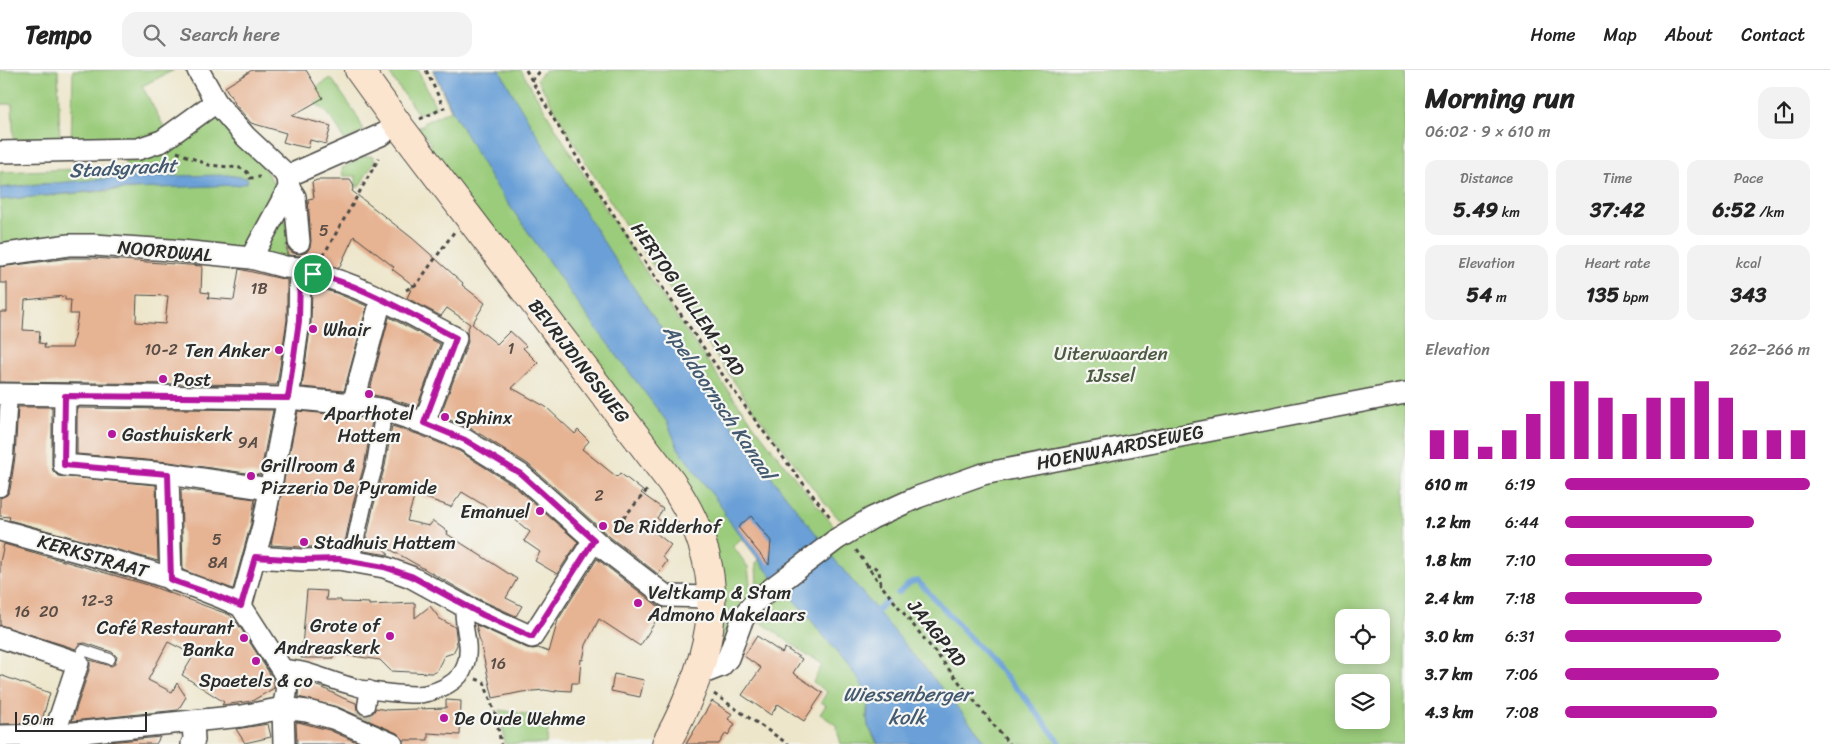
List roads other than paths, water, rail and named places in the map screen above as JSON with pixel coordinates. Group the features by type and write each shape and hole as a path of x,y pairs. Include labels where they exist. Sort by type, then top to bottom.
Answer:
{"main road":[{"name":"BEVRIJDINGSWEG","path":"359,70 412,143 664,472 685,502 701,535 709,566 712,597 710,632 702,683 666,744"}],"street":[{"path":"204,72 216,102 289,182 295,197 299,242"},
{"path":"0,152 138,149 162,141 216,102"},
{"path":"251,258 289,182 383,142"},
{"name":"NOORDWAL","path":"0,255 44,248 86,245 171,250 251,258 345,282 456,338 424,423"},
{"path":"284,744 283,708 287,679 241,606 255,557 288,398 304,271"},
{"path":"353,404 388,304"},
{"name":"HOENWAARDSEWEG","path":"702,683 728,658 744,617 753,605 770,589 841,536 872,518 918,497 984,474 1405,393"},
{"path":"0,488 5,456 4,394 288,398 353,404 384,410 424,423 465,440 521,474 594,540 666,596 712,597"},
{"path":"65,396 64,465 168,474 270,489"},
{"path":"351,561 363,506 375,464 384,410"},
{"path":"168,474 171,580"},
{"name":"KERKSTRAAT","path":"0,533 82,552 171,580 241,606"},
{"path":"255,557 351,561 384,567 411,576 464,606 532,637 594,540"},
{"path":"281,668 296,668 369,690 422,694 449,684 461,676 466,665 468,643 463,617 464,606"},
{"path":"0,638 78,663 54,735"},
{"path":"363,718 369,690"},
{"path":"0,736 54,735 242,716 283,708 307,711 333,718 363,718 392,744"},
{"path":"192,744 194,740 193,721"}],"lane":[{"path":"78,663 82,650 110,659"}],"water":[{"name":"Wiessenberger kolk","path":"433,70 500,70 593,225 686,363 830,554 988,744 878,744 868,726 869,698 857,677 801,608 771,576 724,514 725,512 678,448 667,422 584,312 491,179 452,110"},
{"path":"228,175 247,178 248,182 239,185 105,190 0,200 0,188 125,177"}],"waterway":[{"path":"898,593 911,582 918,581 1022,694 1061,744"},
{"path":"871,616 886,602"}],"tunnel":[{"path":"363,718 366,706"}],"place":[{"name":"Whair","path":"313,329"},
{"name":"Ten Anker","path":"279,350"},
{"name":"Post","path":"163,379"},
{"name":"Aparthotel Hattem","path":"369,394"},
{"name":"Sphinx","path":"445,417"},
{"name":"Gasthuiskerk","path":"112,434"},
{"name":"Grillroom & Pizzeria De Pyramide","path":"251,476"},
{"name":"Emanuel","path":"540,511"},
{"name":"De Ridderhof","path":"603,526"},
{"name":"Stadhuis Hattem","path":"304,542"},
{"name":"Veltkamp & Stam Admono Makelaars","path":"638,603"},
{"name":"Grote of Andreaskerk","path":"390,636"},
{"name":"Café Restaurant Banka","path":"244,638"},
{"name":"Spaetels & co","path":"256,661"},
{"name":"De Oude Wehme","path":"444,718"}],"water label":[{"name":"Stadsgracht","path":"123,168"},
{"name":"Apeldoornsch Kanaal","path":"719,402"}],"park label":[{"name":"Uiterwaarden IJssel","path":"1111,364"}]}
